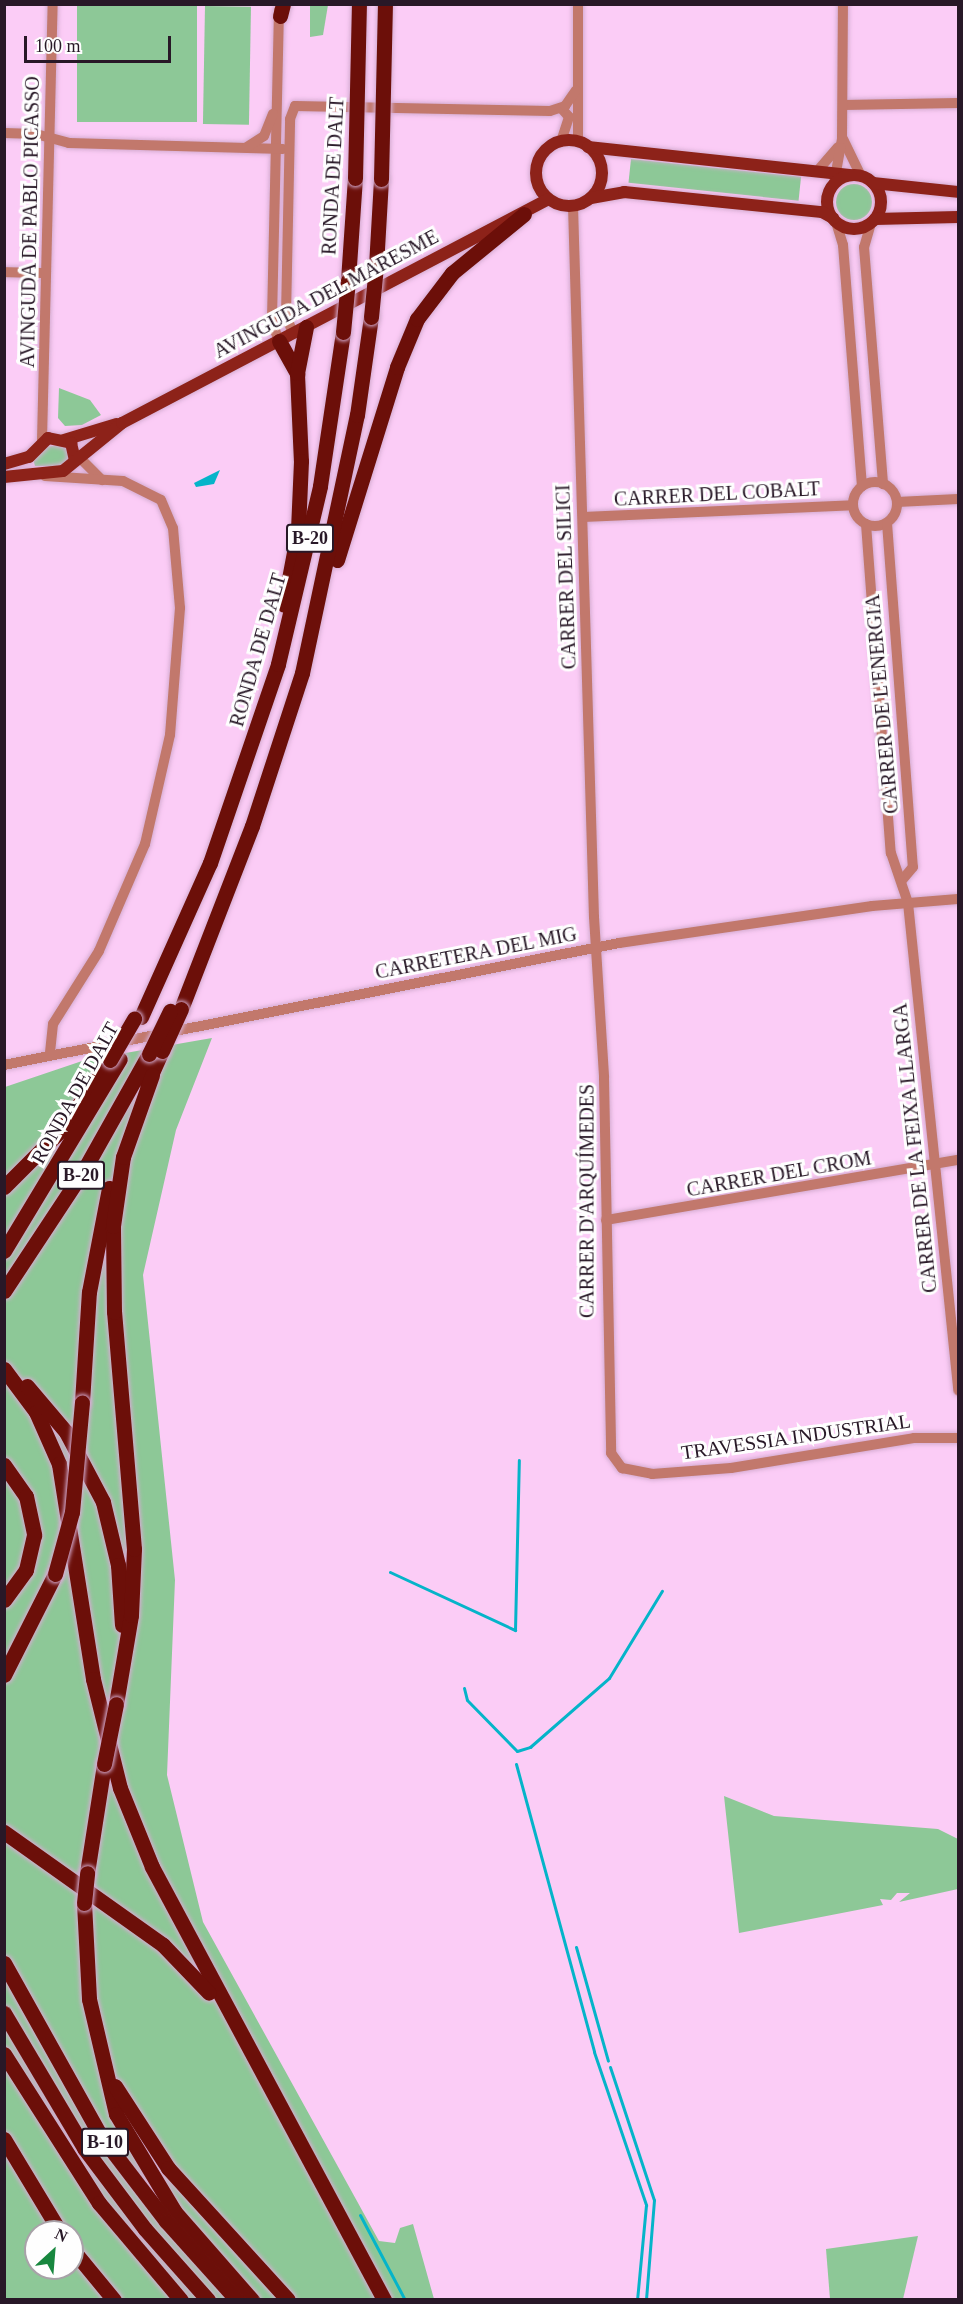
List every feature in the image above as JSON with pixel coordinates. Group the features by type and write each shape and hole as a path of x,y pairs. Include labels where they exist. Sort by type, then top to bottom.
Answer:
{"highway":[{"name":"RONDA DE DALT","path":"4,1251 115,1060 173,951 255,739 315,514 343,332 355,178 359,4"},
{"name":"B-20","path":"4,1291 68,1196 155,1052 175,1010 218,910 269,779 311,640 357,415 371,317 381,179 386,4"},
{"path":"311,640 412,329 452,273 524,214"},
{"path":"293,334 297,374"},
{"path":"255,739 298,531 298,343 293,334"},
{"path":"155,1052 152,1075 123,1157 113,1226 114,1312 134,1549 121,1676 104,1764 84,1903 94,2028 106,2087 128,2139 175,2212 252,2300"},
{"path":"4,1187 61,1130 115,1060"},
{"path":"4,1676 55,1574 72,1512 97,1238 118,1155 152,1075"},
{"path":"4,1368 66,1432 103,1502 120,1582 121,1676"},
{"path":"4,1368 36,1412 59,1464 93,1679 120,1788 152,1867 248,2053 384,2300"},
{"path":"4,1465 26,1496 34,1535 26,1570 4,1599"},
{"path":"4,1832 163,1945 203,1986 248,2053"},
{"name":"B-10","path":"4,1963 100,2134 166,2221 237,2300"},
{"name":"B-10","path":"4,2013 84,2148 145,2229 208,2300"},
{"path":"94,2028 122,2101 151,2146 288,2300"},
{"path":"4,2054 62,2151 169,2300"},
{"path":"4,2139 53,2220"},
{"path":"123,2235 181,2300"},
{"path":"84,2264 112,2300"}],"main road":[{"path":"958,192 873,183 856,175 835,178 819,170 561,142 548,149 537,166 539,186 548,199 573,206 591,198 624,192 822,212 853,229 873,221 958,217"},
{"path":"583,144 602,171 591,198"},
{"path":"834,220 827,200 835,178"},
{"path":"873,183 881,200 873,221"},
{"name":"AVINGUDA DEL MARESME","path":"122,423 524,214 548,199"},
{"path":"4,464 29,457 42,440 64,440 122,423"},
{"path":"4,477 42,476 77,458 122,423"},
{"path":"64,440 77,458"},
{"path":"29,457 42,476"}],"street":[{"name":"AVINGUDA DE PABLO PICASSO","path":"42,440 53,4"},
{"path":"578,4 576,90 583,144"},
{"path":"835,178 842,139 843,4"},
{"path":"280,8 272,322 293,334"},
{"path":"279,82 285,101 295,106 561,108 569,117 561,142"},
{"path":"561,108 576,90"},
{"path":"246,148 266,134 278,99"},
{"path":"843,105 958,103"},
{"path":"293,334 286,315 289,149 295,106"},
{"path":"4,133 50,138 69,143 289,149"},
{"path":"819,170 842,139"},
{"path":"842,139 856,175"},
{"name":"CARRER DEL SILICI","path":"573,206 598,947"},
{"path":"834,220 843,245 862,486 853,505 866,524 887,523 897,502"},
{"path":"873,221 864,247 883,484 897,502"},
{"path":"4,272 46,273"},
{"path":"77,458 102,480"},
{"path":"42,476 102,480 152,493 170,517 180,608 175,692 157,798 134,878 99,951 53,1024 50,1054"},
{"path":"862,486 883,484"},
{"path":"897,502 958,499"},
{"name":"CARRER DEL COBALT","path":"583,517 853,505"},
{"name":"CARRER DE L'ENERGIA","path":"887,523 913,864 903,879"},
{"name":"CARRER DE L'ENERGIA","path":"866,524 891,854 893,869 903,879 908,903"},
{"name":"CARRETERA DEL MIG","path":"4,1065 50,1054 598,947 908,903 958,899"},
{"name":"CARRER DE LA FEIXA LLARGA","path":"908,903 958,1390"},
{"name":"CARRER D'ARQUÍMEDES","path":"598,947 611,1454"},
{"name":"CARRER DEL CROM","path":"606,1220 958,1160"},
{"name":"TRAVESSIA INDUSTRIAL","path":"611,1454 622,1468 652,1474 731,1468 914,1438 958,1438"}],"green space":[{"path":"77,5 197,5 197,122 77,122"},
{"path":"310,5 328,5 323,35 310,37"},
{"path":"205,6 251,7 249,125 203,124"},
{"path":"631,159 801,177 799,201 628,183"},
{"path":"854,184 867,189 872,202 867,215 854,220 841,215 836,202 841,189"},
{"path":"59,388 90,400 101,415 82,425 65,426 58,418"},
{"path":"60,445 68,449 69,459 60,466 35,466 33,459 44,447"},
{"path":"212,1038 176,1130 143,1275 175,1580 167,1775 203,1922 379,2241 395,2243 400,2228 413,2224 434,2299 5,2299 5,1087 85,1060"},
{"path":"724,1796 774,1816 938,1829 958,1839 958,1889 899,1902 910,1893 897,1893 891,1900 880,1899 883,1905 739,1933"},
{"path":"918,2236 903,2299 830,2299 826,2249"}],"water":[{"path":"220,470 214,484 196,487 194,483"}],"waterway":[{"path":"390,1572 515,1630 519,1460"},
{"path":"464,1688 467,1700 517,1751 530,1747 609,1678 662,1591"},
{"path":"516,1764 594,2052 646,2205 637,2300"},
{"path":"576,1947 608,2061"},
{"path":"610,2067 654,2200 646,2300"},
{"path":"360,2215 405,2300"}]}
